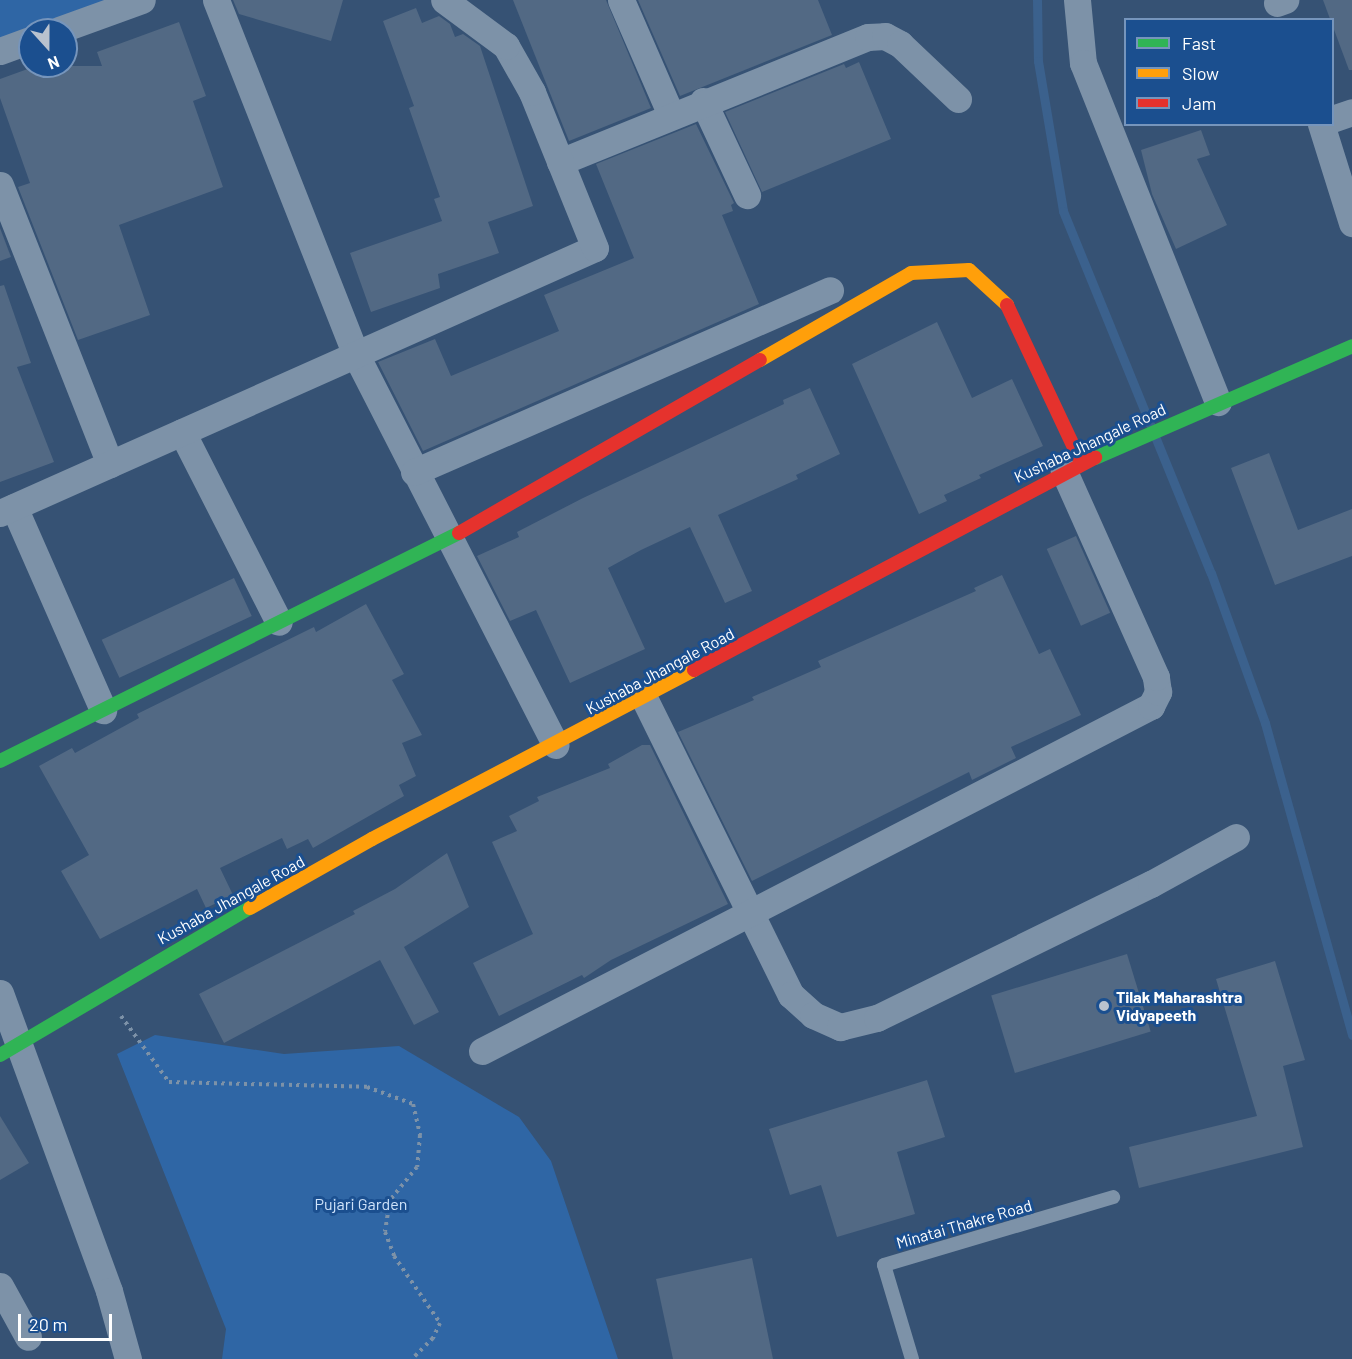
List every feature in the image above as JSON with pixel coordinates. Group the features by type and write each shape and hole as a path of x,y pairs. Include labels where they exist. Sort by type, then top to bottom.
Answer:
{"street":[{"path":"78,23 142,0"},
{"path":"216,0 356,355 556,746"},
{"path":"103,710 7,510 595,248 532,92 506,46 444,0"},
{"path":"621,0 670,115"},
{"path":"1077,0 1083,63 1218,402"},
{"path":"561,162 703,101 868,37 885,36 900,44 957,99"},
{"path":"0,51 18,44"},
{"path":"703,101 747,195"},
{"path":"1334,118 1352,111"},
{"path":"1322,126 1352,223"},
{"path":"0,185 110,464"},
{"path":"0,760 449,539 911,273 969,270 1006,302 1156,677 1158,693 1150,706 482,1051"},
{"path":"414,472 830,290"},
{"name":"Kushaba Jhangale Road","path":"10,1049 103,991 372,839 556,746 1072,467 1192,413 1352,346"},
{"path":"182,432 279,622"},
{"path":"644,698 791,995 813,1015 840,1027 877,1018 1151,884 1236,837"},
{"path":"0,993 10,1049 109,1291 128,1359"},
{"path":"0,1286 28,1337"}],"lane":[{"name":"Minatai Thakre Road","path":"912,1359 884,1265 1113,1197"}],"path":[{"path":"103,991 169,1082 367,1087 413,1104 420,1135 417,1167 390,1200 385,1232 394,1256 440,1323 433,1338 412,1359"}],"green space":[{"path":"0,0 116,0 67,18 18,18 18,36 0,43"},
{"name":"Pujari Garden","path":"155,1035 284,1054 399,1046 519,1117 551,1161 618,1359 222,1359 226,1329 117,1054"}],"building":[{"path":"233,0 343,0 331,41 239,14"},
{"path":"513,0 606,0 651,108 569,141"},
{"path":"638,0 818,0 832,35 680,96"},
{"path":"1323,0 1352,0 1352,70 1349,70 1334,30 1334,18 1330,18"},
{"path":"416,8 422,23 439,16 450,24 455,37 463,34 480,46 533,206 488,222 499,253 438,274 440,288 371,312 350,253 442,221 434,199 440,197 409,108 414,106 383,21"},
{"path":"179,22 206,96 193,101 223,187 119,225 150,315 78,340 18,187 30,183 0,98 0,79 18,72 18,78 78,78 78,66 102,66 97,52"},
{"path":"859,62 891,139 762,192 725,112 844,64 846,68"},
{"path":"696,124 734,203 731,205 733,211 722,215 759,304 423,451 378,362 435,339 451,376 559,331 544,295 634,258 596,164"},
{"path":"1201,130 1210,155 1197,159 1227,225 1176,249 1152,194 1141,150"},
{"path":"0,228 11,257 0,261"},
{"path":"4,285 31,363 17,367 54,462 0,482 0,286"},
{"path":"937,322 972,398 1012,379 1043,446 979,475 981,478 944,495 947,501 919,514 852,364"},
{"path":"810,388 840,454 796,475 798,479 718,515 752,591 725,603 690,527 641,550 608,568 645,649 570,683 536,610 510,621 477,556 519,537 517,532 583,498 784,404 783,400"},
{"path":"1269,453 1298,530 1352,509 1352,556 1275,585 1231,468"},
{"path":"1076,536 1110,613 1081,626 1047,549"},
{"path":"1002,575 1039,654 1050,649 1081,715 1011,747 1016,758 972,780 969,772 752,881 678,732 754,700 752,697 821,667 818,661 976,591 974,588"},
{"path":"234,578 252,616 119,678 102,640"},
{"path":"366,604 404,674 392,680 422,735 402,743 416,776 399,785 404,796 313,848 308,839 287,849 282,838 220,868 233,895 206,908 197,889 100,939 61,871 89,855 39,766 72,748 75,753 139,718 137,714 314,627 316,632"},
{"path":"642,745 650,745 728,904 611,960 584,978 582,975 499,1016 473,963 533,934 492,842 517,831 509,816 539,801 537,797 610,768 608,764"},
{"path":"447,853 469,907 404,947 439,1012 414,1025 380,960 224,1043 199,994 355,914 353,911 395,889"},
{"path":"1127,954 1151,1031 1015,1073 991,996"},
{"path":"1275,961 1305,1060 1283,1066 1303,1147 1139,1188 1129,1147 1257,1116 1216,979"},
{"path":"927,1080 945,1137 897,1152 915,1214 837,1237 821,1185 790,1195 769,1129"},
{"path":"0,1116 29,1163 0,1180"},
{"path":"752,1258 773,1359 673,1359 656,1279"}],"waterway":[{"path":"1037,0 1038,61 1063,211 1211,573 1265,723 1352,1035"}],"traffic: fast":[{"path":"1095,458 1352,346"},
{"path":"0,761 459,533"},
{"path":"0,1055 250,908"}],"traffic: slow":[{"path":"760,360 911,273 969,270 1007,305"},
{"path":"250,908 372,839 694,670"}],"traffic: jam":[{"path":"1007,305 1081,462"},
{"path":"459,533 760,360"},
{"path":"694,670 1095,458"}],"place":[{"name":"Tilak Maharashtra Vidyapeeth","path":"1104,1006"}]}
